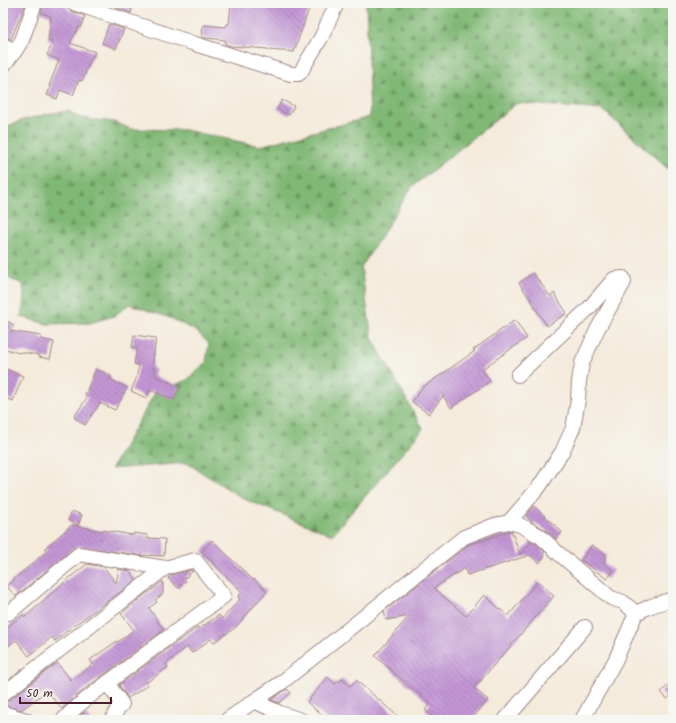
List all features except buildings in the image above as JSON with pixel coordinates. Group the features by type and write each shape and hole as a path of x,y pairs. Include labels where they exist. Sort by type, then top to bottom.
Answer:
{"street":[{"path":"3,66 9,48 22,40 35,3"},
{"path":"74,3 195,44 291,74 300,73 322,36 337,3"},
{"path":"509,522 539,487 562,452 573,428 582,363 597,330 624,282 623,278 614,279 588,308 518,376"},
{"path":"227,720 281,683 464,537 495,525 509,522 520,525 540,536 611,598 623,602 636,613"},
{"path":"3,611 9,614 79,554 165,568"},
{"path":"3,694 165,568 195,560 224,596 171,634 73,710 63,720"},
{"path":"582,720 616,659 636,613 651,606 673,599"},
{"path":"505,720 585,627"},
{"path":"107,684 122,704 118,708 112,720"},
{"path":"254,701 280,713 301,720"},
{"path":"3,713 26,720"}],"green space":[{"path":"366,3 673,3 673,167 668,169 603,110 517,103 412,187 361,268 372,338 423,429 332,535 242,498 187,463 111,469 155,393 187,380 206,362 209,344 196,331 170,318 129,304 114,316 90,323 47,324 21,317 24,296 23,284 10,279 3,270 3,128 23,120 68,111 80,118 114,122 131,129 185,130 260,146 370,117"}]}
